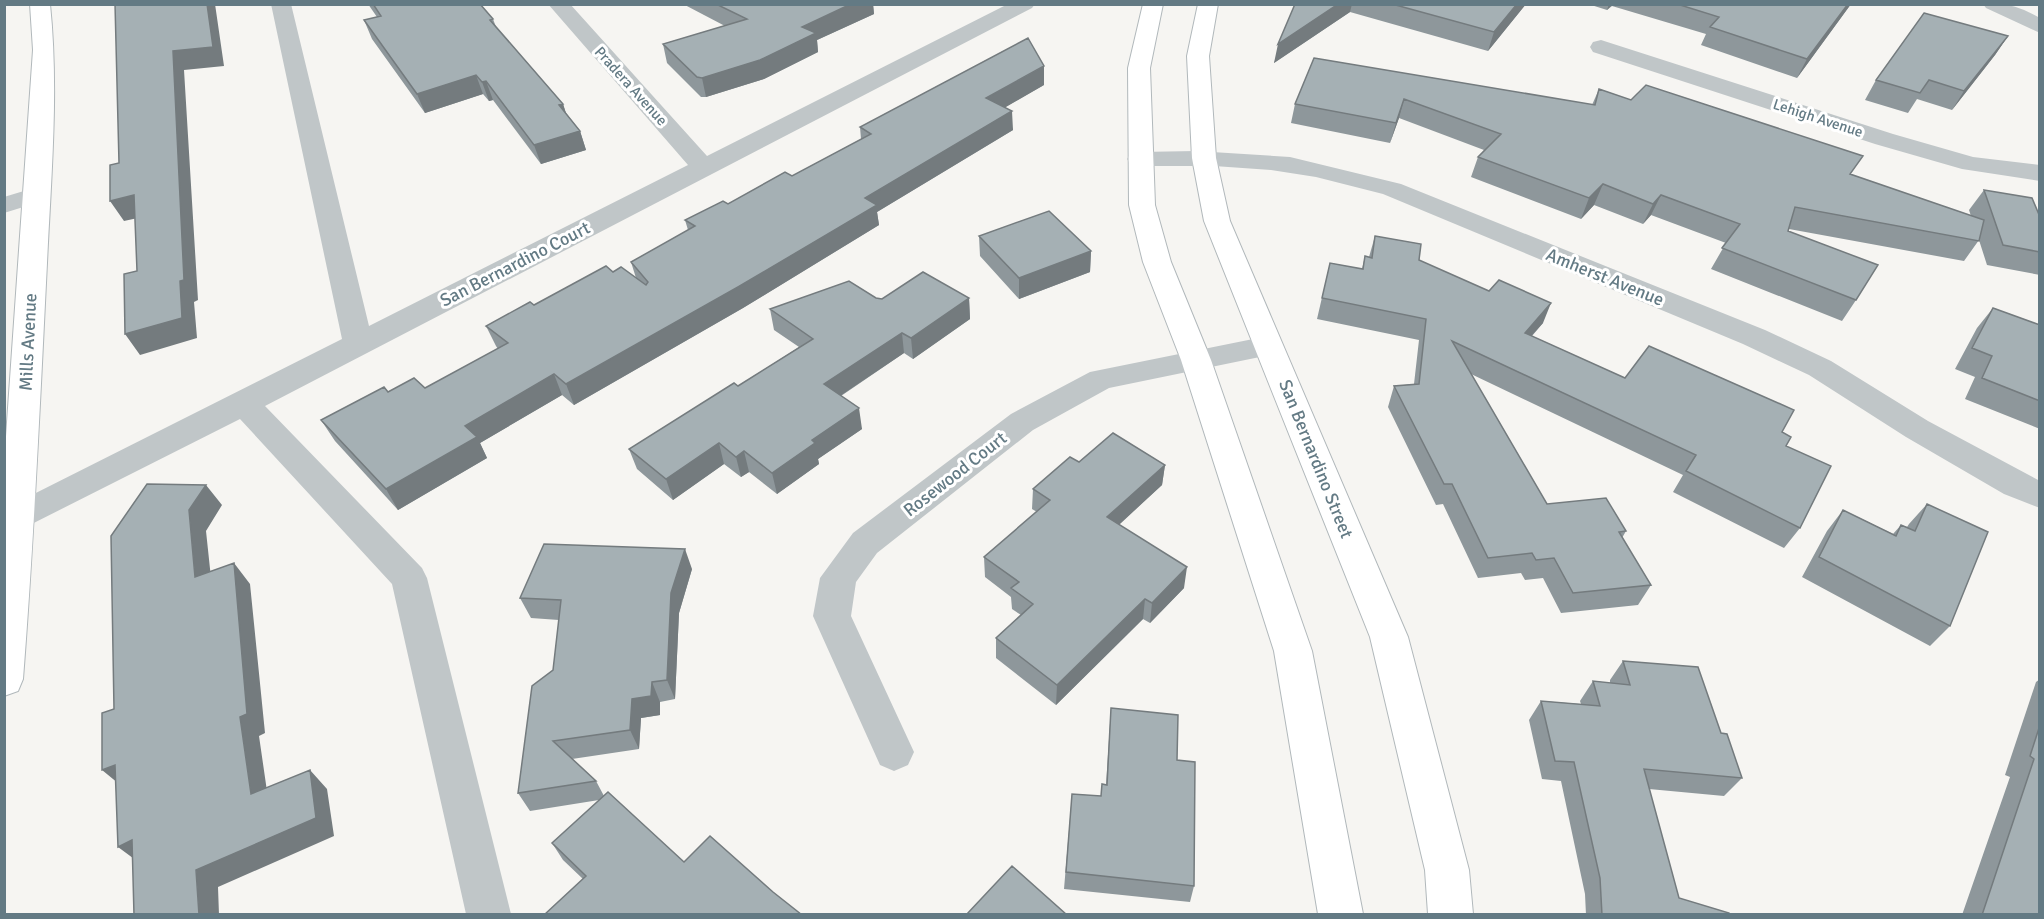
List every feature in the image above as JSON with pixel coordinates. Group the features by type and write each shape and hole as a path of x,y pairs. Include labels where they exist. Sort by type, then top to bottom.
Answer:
{"main road":[{"name":"Mills Avenue","path":"5,655 11,521 37,195 44,50 40,4"},
{"path":"1153,4 1139,68 1139,159 1142,205 1157,262 1196,360 1293,651 1341,915"},
{"name":"San Bernardino Street","path":"1208,4 1198,56 1204,158 1217,221 1389,637 1447,870 1451,915"}],"street":[{"path":"282,4 358,344"},
{"name":"Pradera Avenue","path":"558,4 703,167"},
{"name":"San Bernardino Court","path":"11,521 1026,4"},
{"path":"1993,4 2040,27"},
{"name":"Lehigh Avenue","path":"1601,47 1884,139 1971,164 2040,173"},
{"name":"Amherst Avenue","path":"1139,159 1204,158 1289,164 1339,174 1392,189 1754,337 1820,368 1917,429 2016,485 2040,495"},
{"path":"4,205 37,195"},
{"name":"Rosewood Court","path":"894,752 832,616 838,578 865,543 1022,422 1101,380 1268,346"},
{"path":"244,403 409,578 489,915"}],"building":[{"path":"115,4 207,4 213,47 173,51 184,280 180,281 182,318 125,334 124,274 137,271 134,195 110,201 110,165 119,163"},
{"path":"373,4 480,4 493,19 490,20 563,104 559,105 580,131 534,145 486,81 482,82 476,75 417,94 364,20 381,16"},
{"path":"716,4 851,4 802,27 816,33 760,60 702,78 697,77 663,44 747,19"},
{"path":"1295,4 1338,4 1278,44"},
{"path":"1392,4 1517,4 1494,32"},
{"path":"1677,4 1848,4 1807,59 1710,27 1719,17"},
{"path":"1924,13 2008,36 1964,91 1929,80 1920,93 1876,80"},
{"path":"1028,38 1044,66 986,98 1012,111 865,198 877,205 738,287 566,384 554,374 465,426 477,437 386,489 321,420 384,387 388,392 414,378 425,388 508,343 486,326 530,302 534,305 606,266 613,272 621,267 646,285 648,282 631,262 695,226 685,220 723,201 728,204 785,172 792,176 871,134 860,127"},
{"path":"1314,58 1595,105 1599,89 1631,100 1646,85 1863,156 1850,174 1984,220 1979,241 1795,207 1788,231 1878,265 1856,300 1722,248 1740,224 1661,195 1653,204 1603,184 1589,198 1478,157 1501,134 1404,99 1396,123 1295,104"},
{"path":"1984,190 2032,198 2040,217 2040,252 2003,245"},
{"path":"1049,211 1091,251 1019,278 979,236"},
{"path":"1375,236 1421,244 1419,260 1489,291 1499,280 1551,303 1525,333 1625,378 1649,346 1794,410 1782,432 1791,437 1786,446 1831,466 1800,528 1686,471 1696,455 1452,341 1547,504 1606,498 1626,531 1619,532 1651,585 1573,593 1554,558 1536,560 1532,553 1488,558 1452,484 1444,484 1394,386 1419,384 1426,319 1322,298 1330,263 1363,269 1365,256 1372,258"},
{"path":"923,272 969,298 911,338 902,333 824,384 859,408 812,440 815,443 772,473 744,451 736,457 719,443 666,479 629,449 734,383 738,386 813,339 770,309 849,281 876,298 882,299"},
{"path":"1993,308 2040,325 2040,401 1982,378 1992,356 1972,348"},
{"path":"1113,433 1165,465 1107,517 1187,567 1152,603 1145,599 1057,685 996,638 1033,604 1011,588 1019,582 984,557 1050,500 1033,489 1070,457 1079,462"},
{"path":"147,484 206,485 189,510 195,577 234,563 247,714 240,717 251,794 310,770 316,818 196,870 199,915 134,915 132,840 118,847 115,765 102,770 102,713 114,709 111,536"},
{"path":"1927,504 1988,532 1950,626 1819,557 1843,510 1896,536 1901,525 1915,531"},
{"path":"544,544 685,549 671,593 667,680 652,682 651,696 632,699 630,730 553,741 596,781 518,793 532,686 553,670 561,600 520,598"},
{"path":"1623,661 1698,667 1721,733 1727,734 1742,778 1644,769 1679,898 1729,913 1729,915 1602,915 1600,878 1574,762 1555,761 1541,701 1600,706 1593,681 1630,685"},
{"path":"1111,708 1178,715 1177,760 1195,762 1194,886 1066,872 1072,794 1101,796 1102,784 1107,785"},
{"path":"2040,725 2040,915 1982,915 2034,759 2030,756"},
{"path":"608,792 684,862 710,836 802,915 544,915 586,876 552,843"},
{"path":"1012,866 1067,915 966,915"}]}
